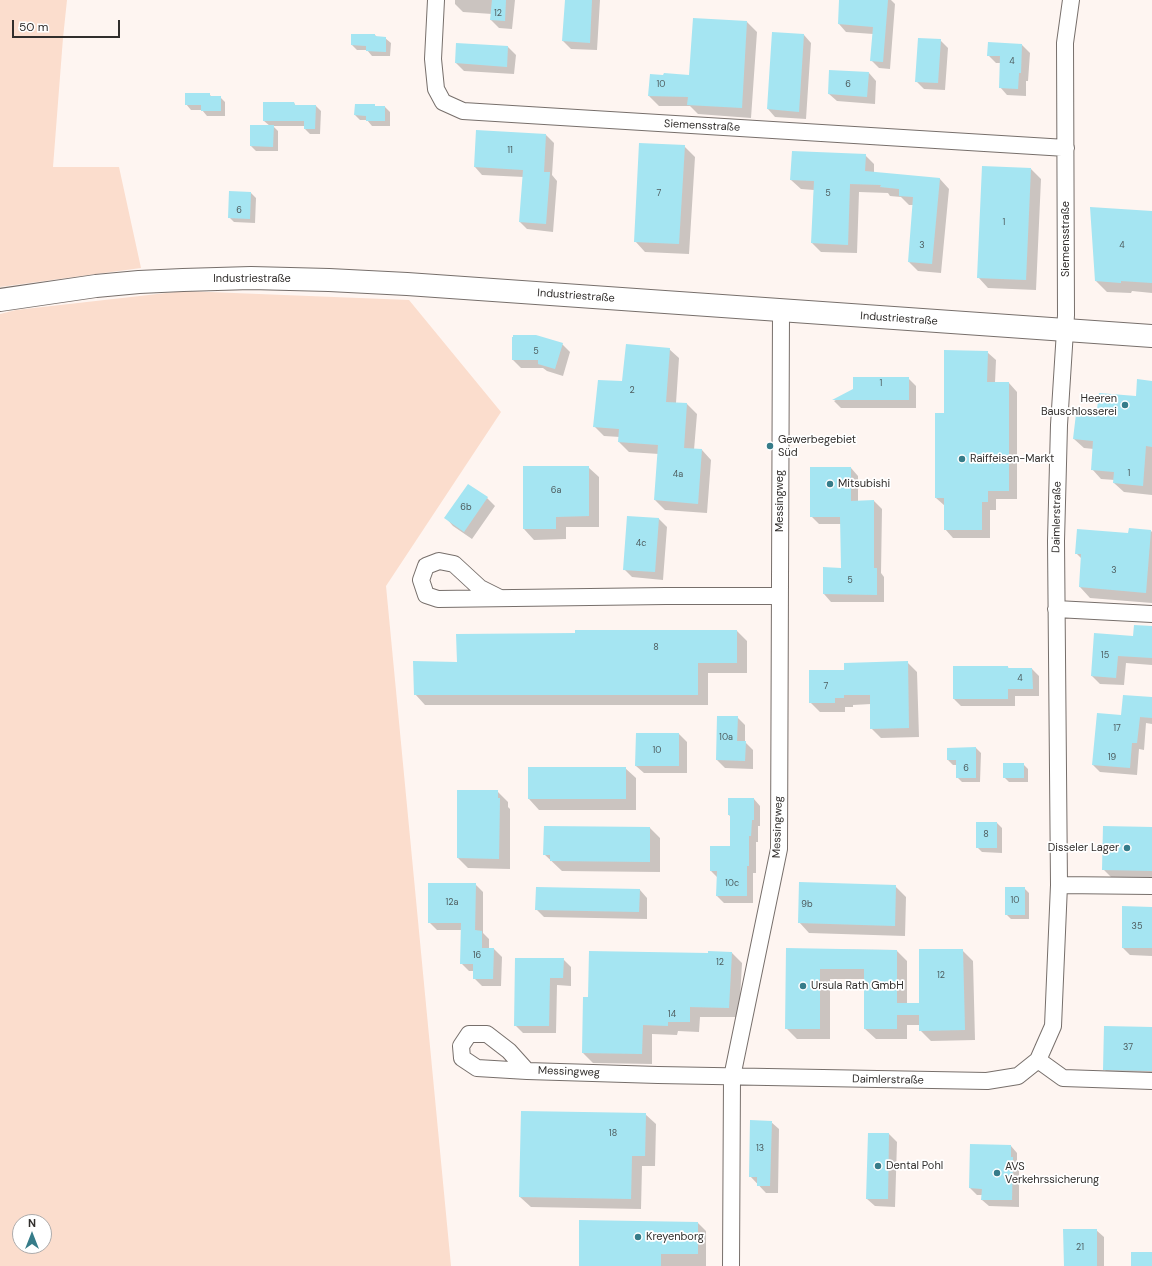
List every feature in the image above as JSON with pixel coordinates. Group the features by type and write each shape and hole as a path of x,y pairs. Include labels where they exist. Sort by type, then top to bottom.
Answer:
{"street":[{"name":"Siemensstraße","path":"436,0 433,59 436,89 443,102 463,111 1066,148"},
{"name":"Siemensstraße","path":"1065,330 1066,43 1071,0"},
{"name":"Industriestraße","path":"0,300 96,286 139,282 251,278 329,280 408,284 1152,336"},
{"name":"Messingweg","path":"731,1266 732,1076 779,849 781,311"},
{"name":"Daimlerstraße","path":"732,1076 986,1081 1018,1076 1038,1060 1053,1026 1059,885 1056,541 1059,425 1065,330"},
{"path":"500,598 780,596"},
{"path":"1056,609 1152,614"},
{"path":"1059,885 1152,886"},
{"path":"1038,1060 1063,1078 1152,1081"},
{"name":"Messingweg","path":"527,1071 732,1076"}],"shaded area":[{"path":"0,0 67,0 53,167 119,167 141,268 0,287"},
{"path":"184,291 409,300 501,412 386,586 451,1266 0,1266 0,314 16,310"}],"building":[{"path":"492,0 506,0 505,21 490,20"},
{"path":"565,0 592,0 590,43 562,41"},
{"path":"839,0 888,0 883,62 870,61 873,27 838,24"},
{"path":"693,18 747,21 742,108 687,105 688,97 648,96 650,74 663,75 664,73 689,75"},
{"path":"772,32 804,34 799,112 767,109"},
{"path":"351,34 375,34 375,36 386,37 386,52 366,51 366,46 351,45"},
{"path":"918,38 941,39 938,83 915,82"},
{"path":"988,42 1022,44 1021,73 1019,73 1018,89 999,88 1000,56 987,56"},
{"path":"456,43 508,46 507,67 455,63"},
{"path":"829,70 869,72 867,97 828,94"},
{"path":"185,93 210,93 210,96 221,96 221,111 201,111 201,105 185,105"},
{"path":"263,102 294,102 295,105 316,105 315,129 304,129 304,121 263,121"},
{"path":"355,104 375,104 375,106 385,106 385,121 366,121 366,116 354,115"},
{"path":"250,125 274,125 273,147 250,146"},
{"path":"476,130 546,134 544,172 550,172 546,224 519,222 523,170 474,167"},
{"path":"639,143 685,145 679,244 634,242"},
{"path":"792,151 866,154 865,171 940,178 932,264 908,262 913,197 899,196 899,189 880,187 881,185 850,184 848,245 811,243 814,181 790,180"},
{"path":"982,166 1031,168 1026,280 977,278"},
{"path":"229,191 251,192 250,219 228,218"},
{"path":"1090,207 1152,211 1152,283 1095,281"},
{"path":"513,335 536,335 563,343 555,369 538,364 538,360 512,360"},
{"path":"626,344 670,348 666,402 687,403 684,448 702,449 698,504 654,500 658,445 618,442 619,429 593,427 598,380 622,381"},
{"name":"Raiffeisen-Markt","path":"944,350 988,351 987,382 1009,382 1009,491 988,491 988,502 982,502 982,530 944,530 944,498 935,498 935,413 944,413"},
{"path":"853,377 909,377 909,400 832,400 853,389"},
{"name":"Heeren Bauschlosserei","path":"1137,379 1152,381 1152,447 1146,446 1143,486 1113,483 1114,472 1091,470 1093,441 1073,439 1076,414 1096,417 1099,393 1136,396"},
{"path":"523,466 589,466 589,516 556,517 556,529 523,529"},
{"path":"810,467 851,467 851,501 874,500 874,568 877,568 877,595 823,594 823,567 841,568 840,517 810,517"},
{"path":"468,484 488,497 464,532 444,518"},
{"path":"627,516 659,518 655,572 623,570"},
{"path":"1129,528 1151,530 1146,593 1079,587 1081,554 1075,554 1077,529 1128,533"},
{"path":"1134,625 1152,626 1152,658 1118,656 1116,678 1091,676 1094,633 1133,636"},
{"path":"575,630 737,630 737,663 698,663 698,695 414,695 413,661 457,662 456,634 575,633"},
{"path":"908,661 909,728 870,729 870,695 844,695 844,698 835,698 835,703 809,703 809,670 844,670 844,663"},
{"path":"953,666 1008,666 1008,668 1032,668 1033,689 1008,689 1008,699 953,699"},
{"path":"1123,695 1152,697 1152,718 1140,717 1137,743 1132,743 1130,768 1092,765 1097,713 1121,715"},
{"path":"717,716 738,716 737,741 746,741 745,761 716,760"},
{"path":"636,733 679,733 679,766 635,766"},
{"path":"976,747 976,778 956,778 956,760 947,760 947,748"},
{"path":"1003,763 1024,763 1024,778 1003,778"},
{"path":"528,767 626,767 626,799 528,799"},
{"path":"457,790 498,790 498,798 500,798 499,859 457,858"},
{"path":"728,798 754,798 754,820 752,820 751,836 749,836 747,896 716,896 717,871 710,871 710,846 730,846 730,815 728,815"},
{"path":"976,822 997,822 997,848 976,848"},
{"path":"544,826 650,827 650,862 550,861 550,855 543,855"},
{"name":"Disseler Lager","path":"1103,826 1152,827 1152,871 1102,870"},
{"path":"799,882 896,885 895,926 798,923"},
{"path":"428,883 476,883 475,930 482,931 482,948 494,948 493,979 473,979 473,964 460,964 461,923 428,923"},
{"path":"536,887 640,889 639,912 535,910"},
{"path":"1005,887 1025,887 1025,915 1005,915"},
{"path":"1122,906 1152,907 1152,948 1122,948"},
{"name":"Ursula Rath GmbH","path":"786,948 897,950 897,1003 919,1003 919,949 963,949 965,1030 919,1031 919,1015 897,1015 897,1029 864,1029 864,969 820,969 820,1029 785,1029"},
{"path":"589,951 732,952 729,1008 690,1007 690,1022 668,1022 668,1026 643,1025 642,1054 582,1053 583,997 588,997"},
{"path":"515,958 564,958 563,978 550,978 549,1026 514,1026"},
{"path":"1104,1026 1152,1027 1152,1071 1103,1070"},
{"path":"521,1111 646,1113 645,1156 632,1156 631,1199 519,1197"},
{"path":"750,1120 772,1121 770,1186 757,1186 757,1177 749,1177"},
{"name":"Dental Pohl","path":"868,1133 889,1133 888,1199 866,1199"},
{"path":"970,1144 1011,1145 1011,1157 1013,1157 1012,1200 981,1200 982,1189 969,1188"},
{"name":"Kreyenborg","path":"579,1220 698,1222 698,1254 661,1254 661,1266 579,1266"},
{"path":"1063,1229 1097,1229 1097,1266 1064,1266"},
{"path":"1131,1252 1152,1252 1152,1266 1131,1266"}],"place":[{"name":"Heeren Bauschlosserei","path":"1125,405"},
{"name":"Gewerbegebiet Süd","path":"770,446"},
{"name":"Raiffeisen-Markt","path":"962,459"},
{"name":"Mitsubishi","path":"830,484"},
{"name":"Disseler Lager","path":"1127,848"},
{"name":"Ursula Rath GmbH","path":"803,986"},
{"name":"Dental Pohl","path":"878,1166"},
{"name":"AVS Verkehrssicherung","path":"997,1173"},
{"name":"Kreyenborg","path":"638,1237"}]}
